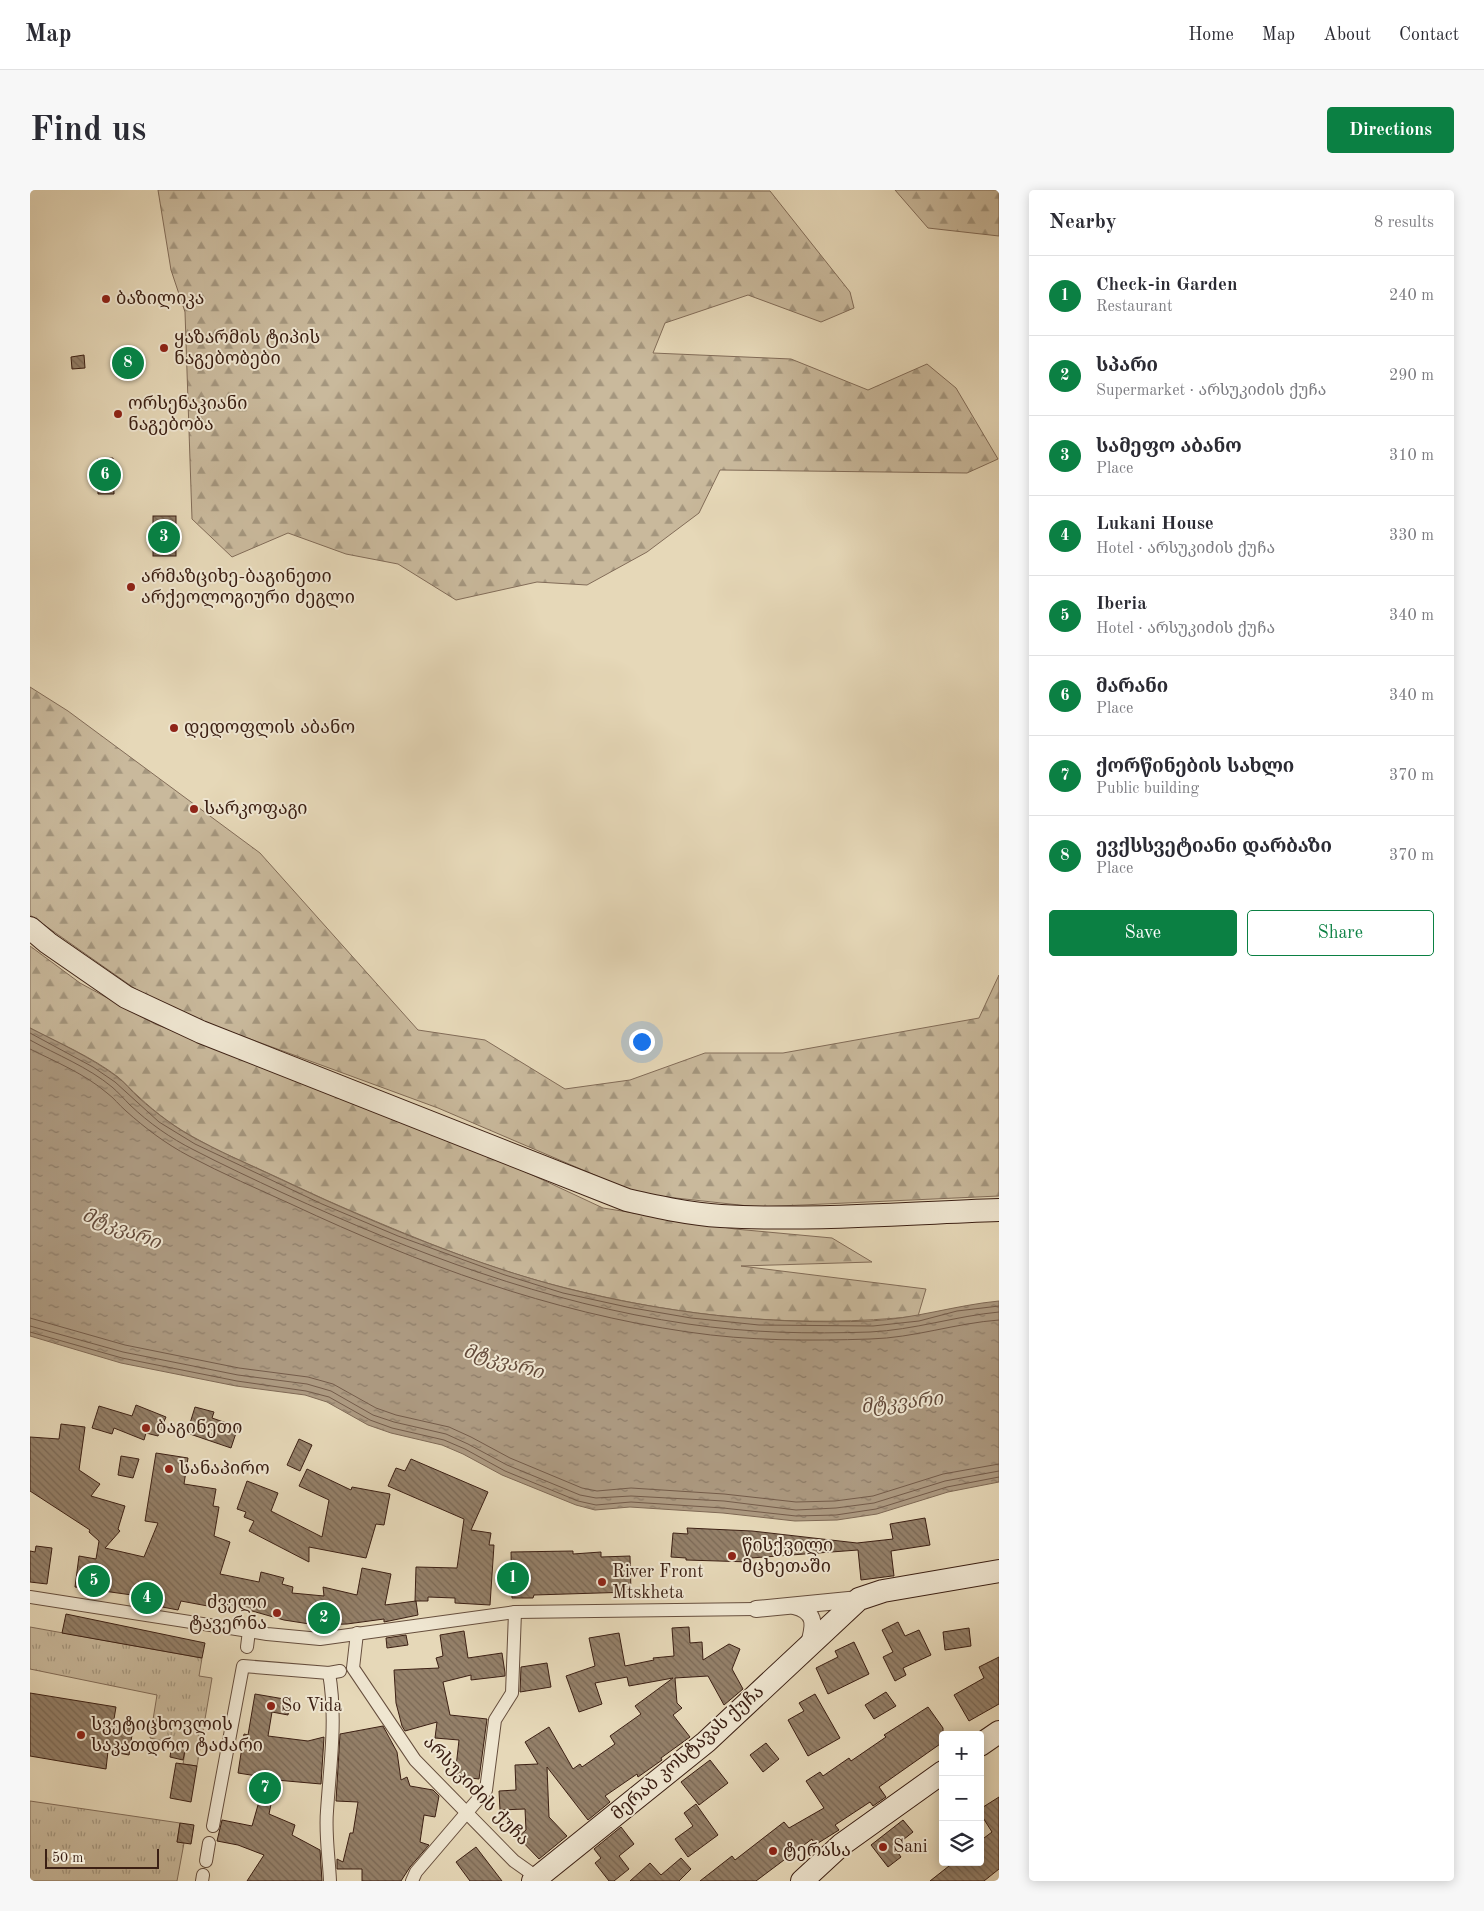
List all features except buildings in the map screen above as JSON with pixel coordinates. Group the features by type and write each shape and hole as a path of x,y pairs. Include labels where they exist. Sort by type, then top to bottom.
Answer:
{"main road":[{"path":"30,928 48,943 126,997 201,1032 627,1200 720,1216 783,1218 999,1210"},
{"path":"859,1599 883,1591 999,1571"},
{"name":"მერაბ კოსტავას ქუჩა","path":"540,1880 706,1742 859,1599"},
{"path":"984,1742 999,1732"},
{"path":"802,1881 841,1845 939,1775"}],"street":[{"path":"30,1597 320,1639 515,1612 756,1609 859,1599"},
{"path":"794,1606 802,1608 813,1620 814,1629 808,1647"},
{"path":"412,1881 416,1872 486,1790 495,1720 512,1693 515,1612"},
{"path":"213,1826 249,1630"},
{"path":"330,1881 326,1814 333,1744 332,1692 357,1633"},
{"path":"243,1666 340,1670"},
{"name":"არსუკიძის ქუჩა","path":"340,1670 415,1760 514,1861 540,1880"},
{"path":"206,1861 209,1843"}],"green space":[{"path":"158,190 770,191 850,292 854,308 821,322 748,295 665,323 653,353 791,359 868,390 927,364 956,388 998,459 967,473 720,470 699,513 647,552 587,585 537,582 456,600 398,564 346,554 288,533 232,557 192,519 185,312 171,270"},
{"path":"895,190 999,190 999,236 928,228"},
{"path":"30,687 68,711 260,853 418,1030 485,1040 565,1089 630,1080 705,1053 783,1053 979,1018 999,975 999,1196 758,1207 639,1194 438,1108 154,1002 30,915"},
{"path":"30,946 80,983 155,1024 451,1137 603,1208 735,1229 832,1238 872,1262 741,1266 926,1289 918,1316 873,1320 785,1320 741,1318 653,1306 538,1281 456,1254 375,1221 326,1200 189,1135 159,1114 108,1070 30,1028"},
{"path":"30,1627 202,1658 199,1676 212,1678 197,1766 183,1764 186,1746 150,1738 157,1695 30,1669"},
{"path":"30,1801 180,1823 177,1842 184,1843 177,1881 30,1881"}],"water":[{"name":"მტკვარი","path":"30,1028 74,1050 106,1069 119,1078 153,1110 190,1136 329,1202 395,1230 429,1244 531,1279 640,1304 716,1315 793,1321 886,1320 999,1301 999,1482 948,1492 877,1514 837,1520 795,1521 723,1513 630,1507 595,1510 576,1505 502,1475 442,1445 391,1433 368,1425 327,1402 305,1395 236,1386 121,1363 30,1336"}],"place":[{"name":"ბაზილიკა","path":"106,299"},
{"name":"ყაზარმის ტიპის ნაგებობები","path":"164,348"},
{"name":"ევქსსვეტიანი დარბაზი","path":"128,363"},
{"name":"ორსენაკიანი ნაგებობა","path":"118,414"},
{"name":"მარანი","path":"105,475"},
{"name":"სამეფო აბანო","path":"164,537"},
{"name":"არმაზციხე-ბაგინეთი არქეოლოგიური ძეგლი","path":"131,587"},
{"name":"დედოფლის აბანო","path":"174,728"},
{"name":"სარკოფაგი","path":"194,809"},
{"name":"ბაგინეთი","path":"146,1428"},
{"name":"სანაპირო","path":"169,1469"},
{"name":"წისქვილი მცხეთაში","path":"732,1556"},
{"name":"Check-in Garden","path":"513,1578"},
{"name":"Iberia","path":"94,1581"},
{"name":"River Front Mtskheta","path":"602,1582"},
{"name":"Lukani House","path":"147,1598"},
{"name":"ძველი ტავერნა","path":"277,1613"},
{"name":"სპარი","path":"324,1618"},
{"name":"So Vida","path":"271,1706"},
{"name":"სვეტიცხოვლის საკათდრო ტაძარი","path":"81,1735"},
{"name":"ქორწინების სახლი","path":"265,1788"},
{"name":"Sani","path":"883,1847"},
{"name":"ტერასა","path":"773,1851"}]}
